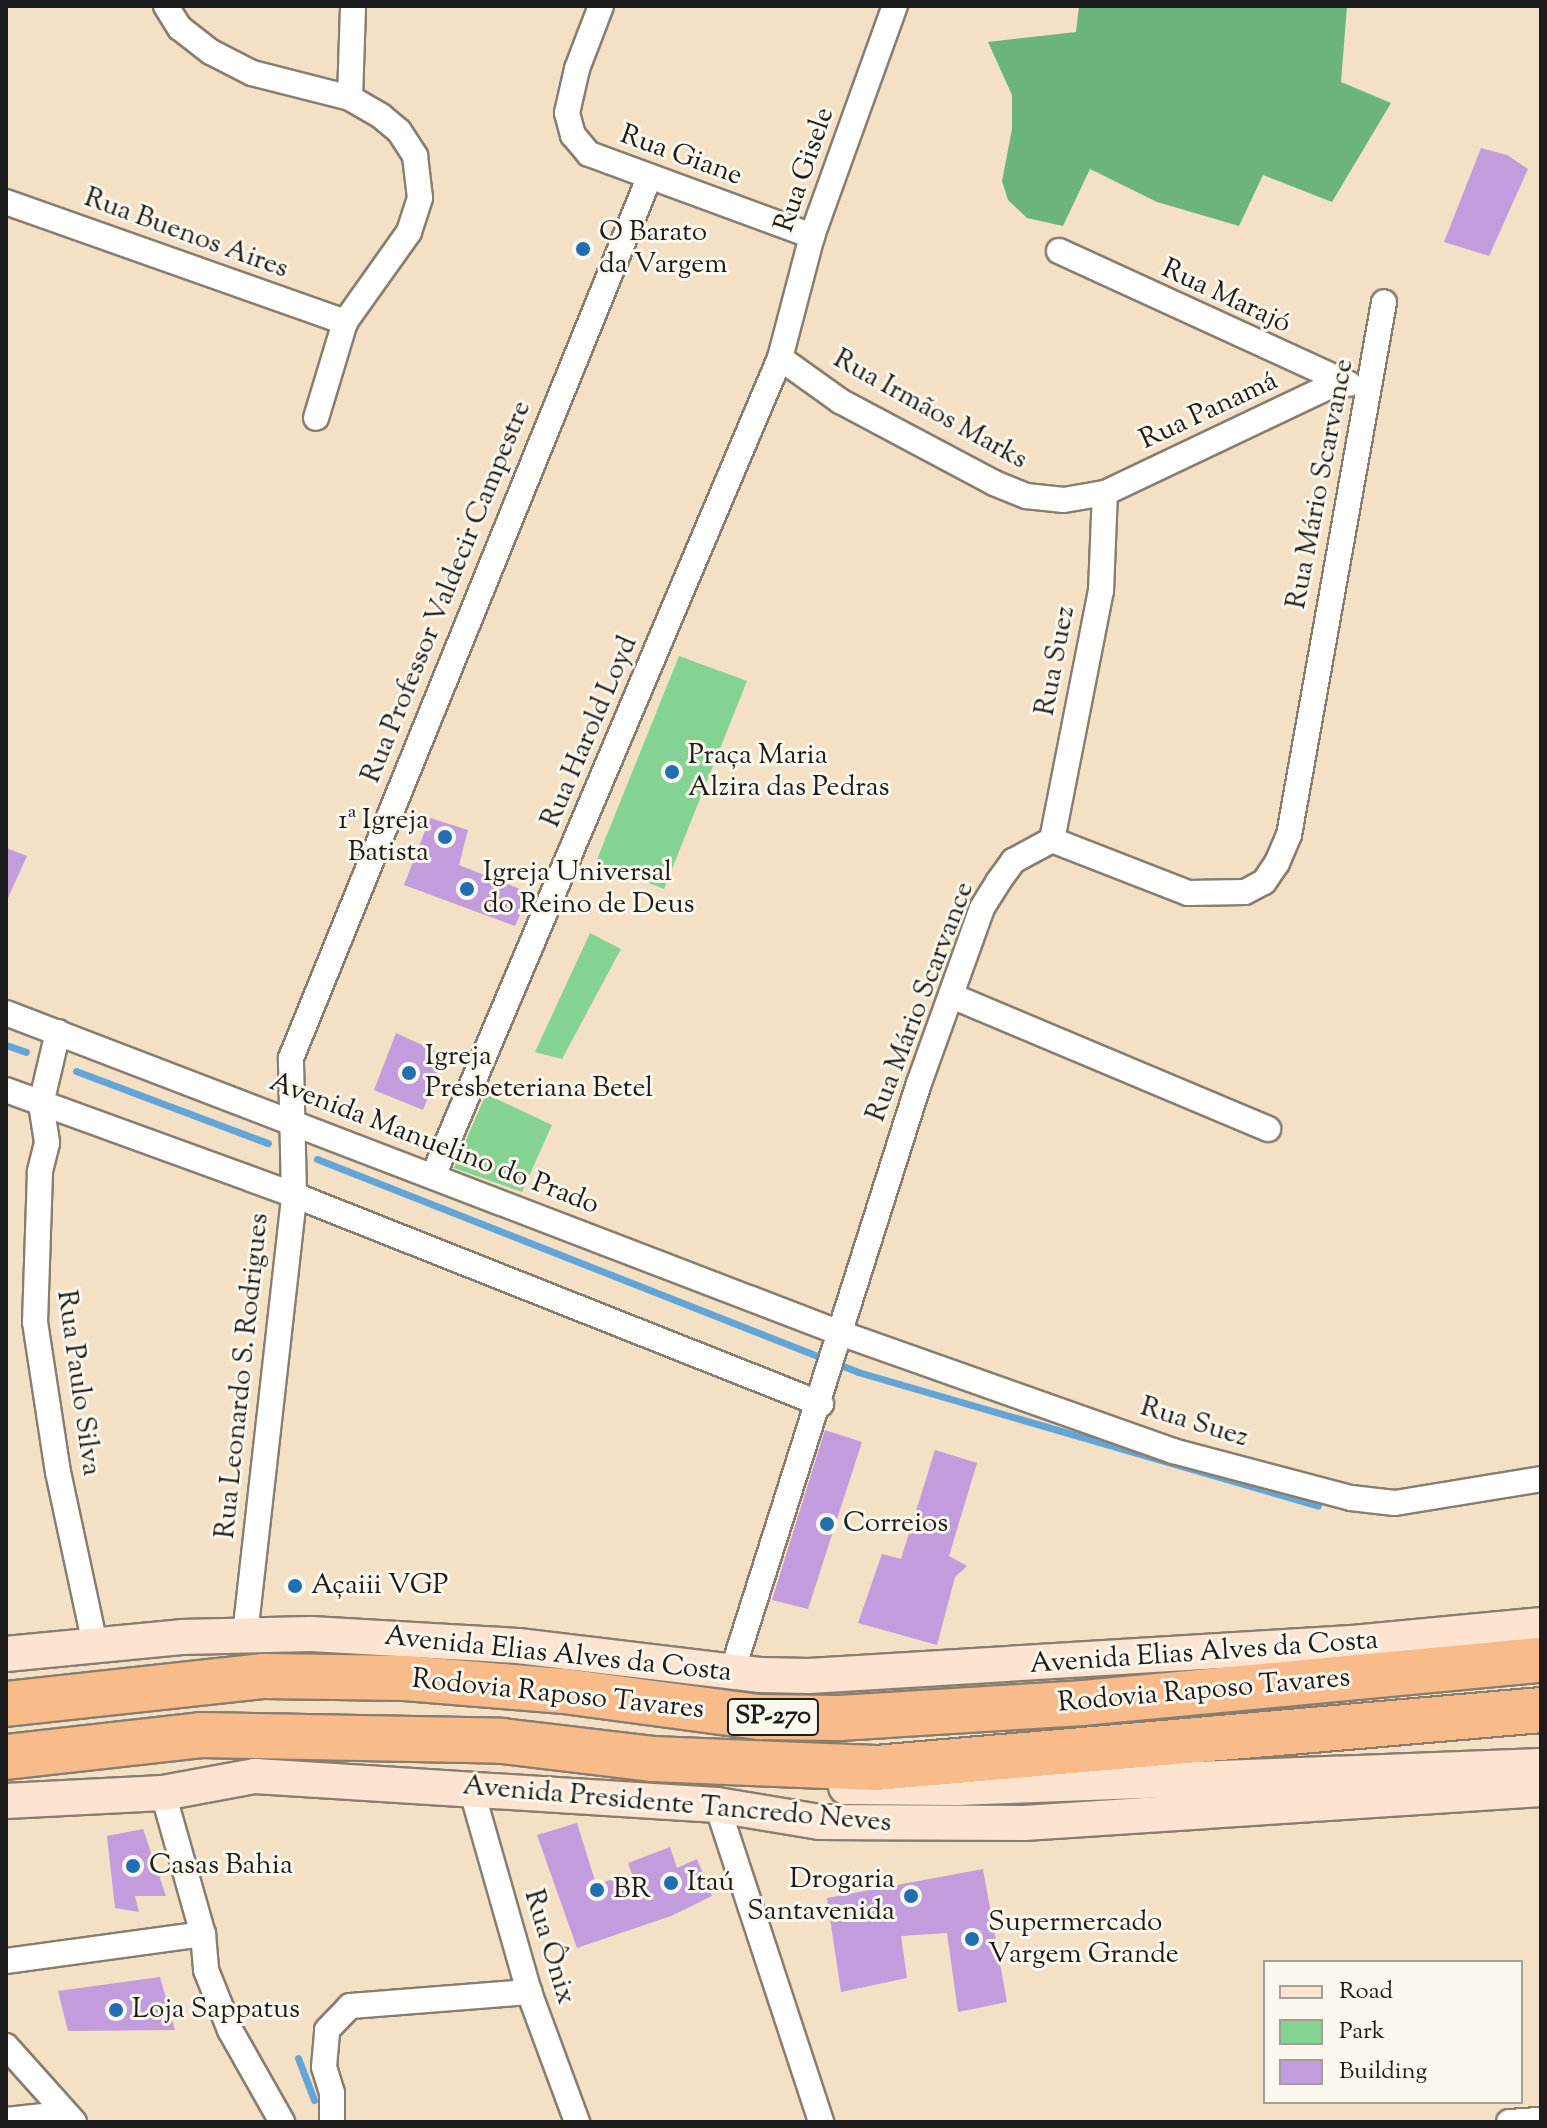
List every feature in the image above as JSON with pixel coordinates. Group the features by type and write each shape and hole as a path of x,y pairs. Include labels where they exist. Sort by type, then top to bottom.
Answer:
{"highway":[{"name":"Rodovia Raposo Tavares","path":"6,1704 264,1676 358,1677 564,1691 760,1717 839,1718 1082,1703 1541,1660"},
{"name":"Rodovia Raposo Tavares","path":"6,1757 201,1735 502,1741 652,1759 876,1768 1541,1710"}],"main road":[{"name":"Avenida Elias Alves da Costa","path":"6,1654 245,1635 518,1646 732,1672 909,1674 1541,1625"},
{"path":"652,1759 731,1776 900,1789 1541,1766"},
{"name":"Avenida Presidente Tancredo Neves","path":"6,1801 163,1793 255,1776 717,1805 820,1822 1024,1823 1541,1789"}],"street":[{"path":"166,6 192,38 252,73 350,98 399,131 421,178 409,232 345,322 316,418"},
{"path":"350,98 353,6"},
{"name":"Rua Giane","path":"601,6 567,113 573,135 589,154 812,236"},
{"name":"Rua Gisele","path":"780,358 812,236 895,6"},
{"name":"Rua Professor Valdecir Campestre","path":"291,1124 291,1058 649,178"},
{"name":"Rua Buenos Aires","path":"6,202 345,322"},
{"name":"Rua Marajó","path":"1059,251 1339,382 1371,389"},
{"name":"Rua Mário Scarvance","path":"732,1672 821,1404 840,1333 918,1086 982,908 998,882 1030,847 1052,840 1188,893 1245,892 1264,882 1277,863 1289,835 1371,389 1384,302"},
{"name":"Rua Irmãos Marks","path":"780,358 840,401 1026,496 1064,500 1105,493"},
{"name":"Rua Harold Loyd","path":"434,1174 780,358"},
{"name":"Rua Panamá","path":"1105,493 1339,382"},
{"name":"Rua Suez","path":"1052,840 1101,591 1105,493"},
{"path":"952,996 1268,1129"},
{"name":"Avenida Manuelino do Prado","path":"6,1013 291,1124 434,1174 840,1333"},
{"name":"Rua Paulo Silva","path":"58,1032 41,1104 47,1143 40,1172 35,1322 58,1472 95,1645"},
{"path":"6,1090 294,1195 821,1404"},
{"name":"Rua Leonardo S. Rodrigues","path":"245,1635 294,1195 291,1124"},
{"name":"Rua Suez","path":"840,1333 1173,1451 1351,1498 1395,1503 1541,1479"},
{"name":"Rua Ônix","path":"471,1788 529,1992 577,2122"},
{"path":"163,1793 203,1934 206,1970 230,2030 282,2122"},
{"path":"717,1805 821,2122"},
{"path":"6,1961 203,1934"},
{"path":"332,2122 332,2093 324,2067 327,2030 350,2006 529,1992"},
{"path":"6,2046 68,2118"},
{"path":"6,2120 68,2118"},
{"path":"1509,2122 1541,2120"}],"green space":[{"path":"1079,6 1347,6 1341,82 1391,103 1332,202 1263,175 1239,226 1157,202 1090,169 1063,226 1027,218 1008,200 1002,181 1012,129 1012,95 988,42 1076,32"},
{"name":"Praça Maria Alzira das Pedras","path":"679,656 747,681 664,889 596,862"},
{"path":"590,933 621,949 562,1059 535,1052"},
{"path":"486,1094 552,1125 522,1192 454,1168"}],"building":[{"path":"1481,148 1507,155 1528,169 1489,256 1444,242"},
{"name":"Igreja Universal do Reino de Deus","path":"430,818 468,830 459,865 530,893 515,926 404,885"},
{"path":"6,848 27,856 6,902"},
{"name":"Igreja Presbeteriana Betel","path":"396,1033 444,1055 423,1110 374,1090"},
{"path":"825,1430 862,1442 808,1609 772,1600"},
{"path":"935,1450 977,1463 949,1556 967,1566 955,1577 937,1645 858,1623 882,1554 901,1559"},
{"name":"BR","path":"577,1823 596,1884 632,1874 628,1863 670,1847 677,1868 697,1859 712,1896 671,1916 577,1948 537,1835"},
{"name":"Casas Bahia","path":"143,1829 166,1896 135,1896 139,1912 115,1908 107,1836"},
{"path":"983,1869 1007,2002 958,2012 947,1933 901,1936 907,1978 841,1992 827,1898"},
{"name":"Loja Sappatus","path":"160,1977 175,2030 68,2031 58,1991"}],"waterway":[{"path":"6,1045 26,1052"},
{"path":"76,1071 268,1143"},
{"path":"317,1159 858,1372 1318,1506"},
{"path":"298,2058 314,2100"}],"place":[{"name":"O Barato da Vargem","path":"583,249"},
{"name":"Praça Maria Alzira das Pedras","path":"672,772"},
{"name":"1ª Igreja Batista","path":"445,837"},
{"name":"Igreja Universal do Reino de Deus","path":"467,889"},
{"name":"Igreja Presbeteriana Betel","path":"409,1073"},
{"name":"Correios","path":"827,1524"},
{"name":"Açaiii VGP","path":"295,1586"},
{"name":"Casas Bahia","path":"133,1866"},
{"name":"Itaú","path":"671,1883"},
{"name":"BR","path":"597,1890"},
{"name":"Drogaria Santavenida","path":"911,1896"},
{"name":"Supermercado Vargem Grande","path":"972,1939"},
{"name":"Loja Sappatus","path":"116,2010"}]}
